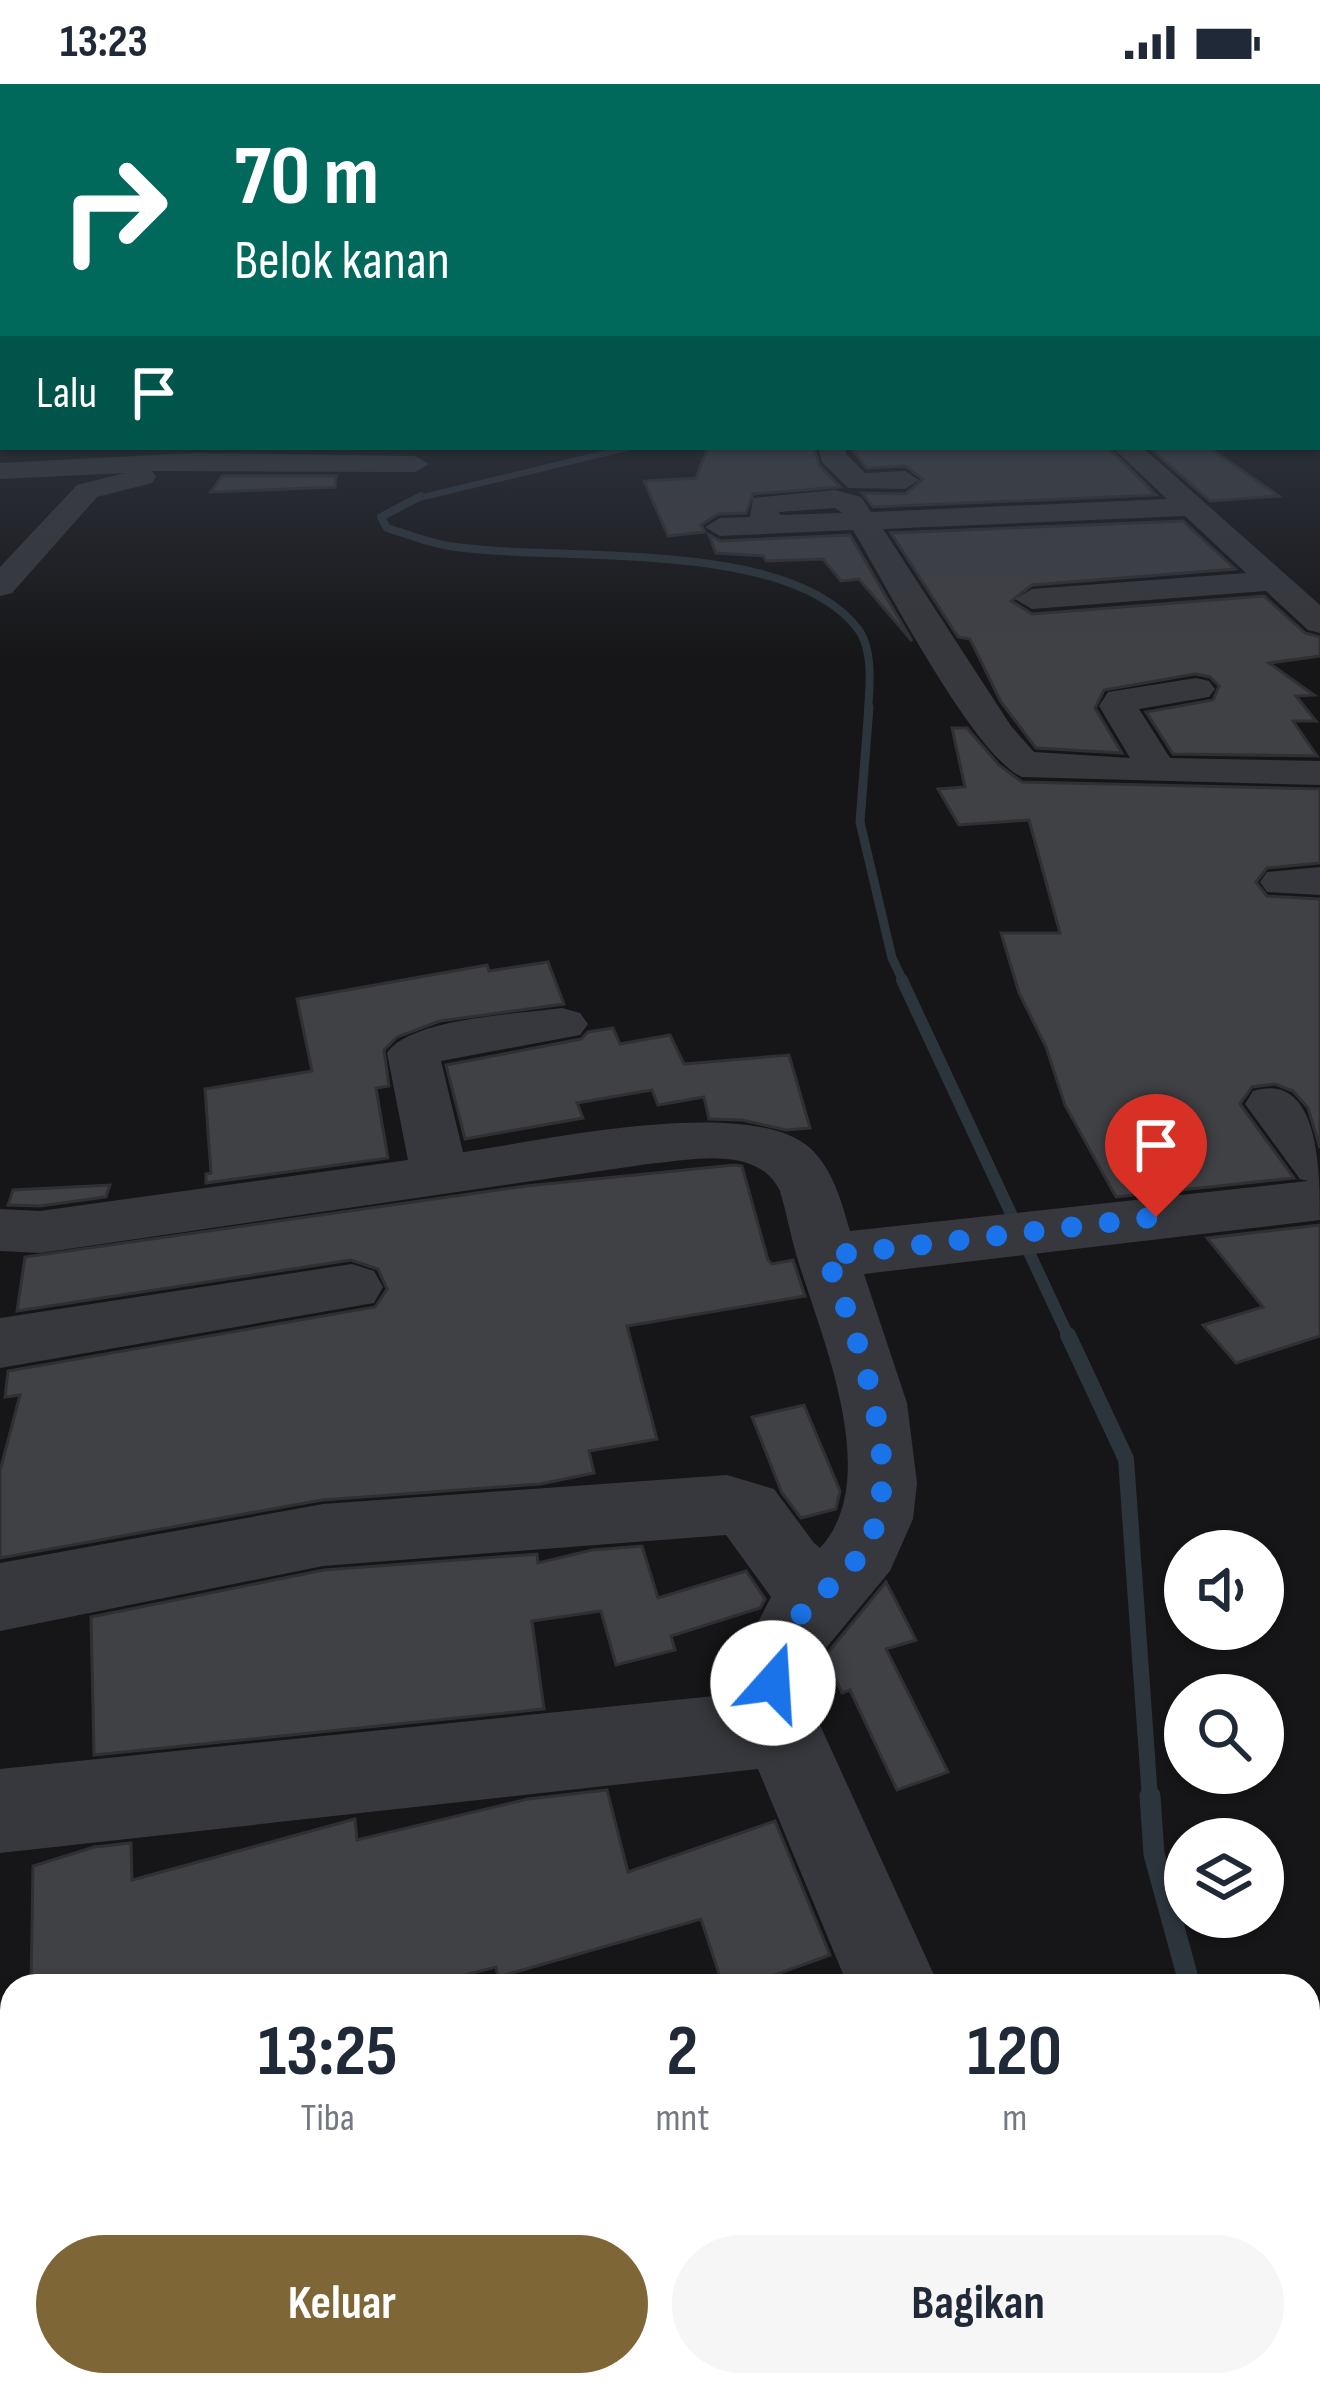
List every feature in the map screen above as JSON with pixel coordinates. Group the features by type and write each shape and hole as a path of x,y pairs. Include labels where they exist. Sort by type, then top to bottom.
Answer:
{"street":[{"path":"832,450 832,456 858,482 935,478"},
{"path":"1129,450 1320,623"},
{"path":"0,471 201,454 415,464"},
{"path":"0,586 87,491 201,454"},
{"path":"1122,479 1162,479"},
{"path":"720,527 1192,507"},
{"path":"861,522 943,643 996,733 1021,761 1067,772 1320,773"},
{"path":"1032,599 1273,581"},
{"path":"1157,769 1118,706 1121,700 1196,689"},
{"path":"440,1173 413,1053 440,1042 562,1024"},
{"path":"1272,1104 1320,1165"},
{"path":"0,1230 40,1232 648,1145 728,1140 786,1155 805,1181 847,1310 875,1416 882,1497 866,1548 788,1630 773,1683 781,1728 889,1974"},
{"path":"826,1256 1320,1200"},
{"path":"0,1342 352,1287"},
{"path":"0,1597 322,1535 727,1505 749,1511 788,1566 822,1595"},
{"path":"0,1811 781,1728"}],"building":[{"path":"707,450 815,450 819,465 840,487 753,494 746,513 718,514 701,525 705,532 668,536 644,481 696,478"},
{"path":"852,450 1111,450 1156,495 873,507 862,493 905,494 923,479 905,466 867,468"},
{"path":"1152,450 1212,450 1279,496 1210,501"},
{"path":"222,476 336,476 335,487 211,492"},
{"path":"1183,521 1235,569 1032,585 1011,601 1032,614 1264,596 1305,633 1320,637 1320,656 1269,663 1314,695 1296,696 1316,721 1293,721 1317,756 1173,754 1146,712 1213,700 1219,686 1210,677 1195,674 1104,690 1095,708 1122,753 1036,748 1001,702 970,639 958,637 891,533"},
{"path":"709,535 720,541 850,535 912,641 859,579 841,581 823,559 766,561 764,556 716,553"},
{"path":"952,728 967,728 999,765 1022,782 1320,789 1320,863 1267,868 1256,882 1267,896 1320,899 1320,1148 1308,1108 1293,1091 1275,1084 1252,1087 1240,1104 1294,1178 1116,1197 1065,1105 1046,1047 1019,993 1001,933 1060,933 1029,820 959,825 938,789 965,787"},
{"path":"548,962 564,1004 440,1021 397,1037 384,1050 389,1086 376,1088 388,1158 206,1183 206,1174 211,1173 205,1089 312,1071 297,999 487,965 489,971"},
{"path":"613,1028 620,1044 670,1035 684,1064 789,1055 810,1128 786,1130 742,1120 709,1119 704,1097 658,1105 652,1090 577,1103 583,1118 465,1139 446,1065 581,1039 588,1032"},
{"path":"742,1166 768,1260 772,1264 793,1260 805,1296 627,1326 657,1439 589,1451 594,1473 540,1484 322,1500 0,1558 0,1471 20,1395 5,1397 8,1371 375,1307 387,1289 378,1269 351,1260 17,1311 25,1257 526,1186"},
{"path":"110,1185 106,1197 40,1206 8,1205 13,1190"},
{"path":"1320,1225 1320,1336 1236,1363 1203,1325 1263,1307 1207,1238"},
{"path":"804,1405 840,1491 836,1509 801,1518 782,1493 752,1417"},
{"path":"642,1546 658,1598 746,1571 765,1599 760,1608 671,1636 675,1650 616,1665 601,1611 532,1621 544,1709 94,1755 91,1617 324,1570 537,1554 538,1563 592,1550"},
{"path":"886,1582 916,1640 886,1649 948,1772 897,1790 850,1690 842,1693 825,1656"},
{"path":"607,1790 628,1872 775,1821 830,1955 777,1974 719,1974 701,1919 508,1974 497,1974 496,1967 469,1974 31,1974 33,1866 94,1847 131,1843 132,1880 355,1819 357,1840 528,1799"}],"waterway":[{"path":"416,499 619,450"},
{"path":"416,499 421,496"},
{"path":"416,499 381,517 387,528 449,546 726,566 779,579 825,599 863,637 869,668 868,710"},
{"path":"869,707 860,822 892,958 904,983"},
{"path":"902,980 1069,1338"},
{"path":"1068,1335 1126,1459 1150,1799"},
{"path":"1150,1796 1154,1854 1187,1974"}],"route":[{"path":"773,1683 788,1630 866,1548 882,1497 875,1416 847,1310 826,1256 1156,1217"}]}
